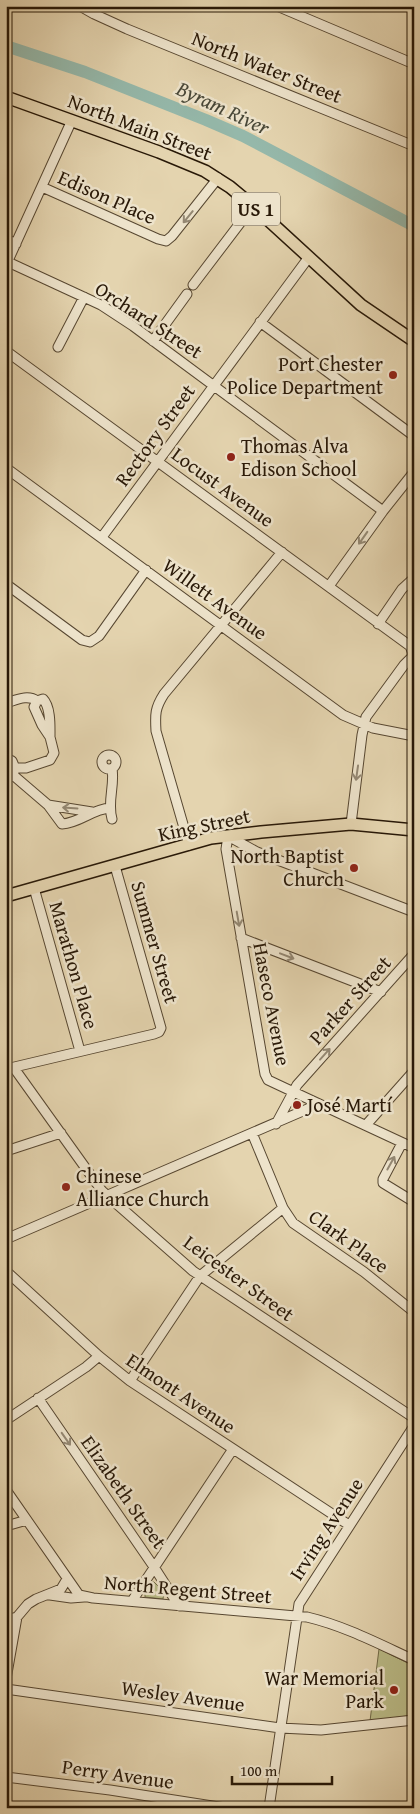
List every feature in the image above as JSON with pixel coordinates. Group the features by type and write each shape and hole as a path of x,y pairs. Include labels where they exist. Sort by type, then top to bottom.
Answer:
{"main road":[{"name":"North Main Street","path":"6,97 184,161 218,178 253,206 361,306 414,341"},
{"name":"King Street","path":"6,896 211,838 351,824 414,830"}],"street":[{"name":"North Water Street","path":"80,6 127,29 414,146"},
{"path":"277,6 414,64"},
{"path":"7,264 72,120"},
{"name":"Edison Place","path":"42,187 166,241 218,178"},
{"path":"193,285 253,206"},
{"path":"6,239 16,244"},
{"name":"Rectory Street","path":"102,538 309,257"},
{"name":"Orchard Street","path":"7,264 100,305 214,385 383,510"},
{"path":"153,341 187,294"},
{"path":"58,347 84,297"},
{"path":"260,322 414,436"},
{"name":"Locust Avenue","path":"6,351 410,646 414,657"},
{"name":"Willett Avenue","path":"6,468 343,714 364,725 414,736"},
{"path":"329,586 383,510 414,472"},
{"path":"189,845 156,731 155,716 157,705 164,694 282,552"},
{"path":"6,584 82,640 90,642 99,636 146,570"},
{"path":"378,624 402,590 414,578"},
{"path":"351,824 366,717 404,665 414,657"},
{"path":"6,703 32,697 36,701 34,707 42,726 50,737 54,753 50,760 12,774"},
{"path":"6,758 12,760 12,774 48,805 62,824 83,818 92,812 110,808"},
{"path":"112,769 110,808 112,819"},
{"path":"48,805 92,812"},
{"path":"228,836 257,852 414,912"},
{"name":"Haseco Avenue","path":"228,836 226,849 264,1074 268,1080 414,1148"},
{"name":"Summer Street","path":"80,1051 154,1034 159,1032 161,1028 115,866"},
{"name":"Marathon Place","path":"34,888 80,1051"},
{"path":"241,938 381,992"},
{"name":"Parker Street","path":"276,1124 297,1085 414,954"},
{"path":"10,1069 80,1051"},
{"name":"Leicester Street","path":"10,1069 61,1133 102,1191 200,1276 414,1418"},
{"path":"366,1125 414,1071"},
{"path":"6,1239 319,1104"},
{"path":"6,1151 61,1133"},
{"name":"Clark Place","path":"252,1133 283,1208 293,1223 364,1272 414,1312"},
{"path":"402,1143 383,1179 383,1183 414,1202"},
{"path":"130,1381 200,1276 283,1208"},
{"name":"Elmont Avenue","path":"6,1271 99,1356 130,1381 349,1525"},
{"path":"6,1420 99,1356"},
{"name":"Elizabeth Street","path":"38,1398 179,1606"},
{"name":"Irving Avenue","path":"269,1808 299,1604 414,1426"},
{"path":"132,1601 233,1450"},
{"name":"North Regent Street","path":"6,1490 75,1592 84,1597 297,1616 341,1627 414,1660"},
{"path":"6,1526 26,1520"},
{"path":"6,1679 17,1617 28,1604 36,1599 61,1590 67,1579"},
{"path":"50,1595 71,1598 84,1597"},
{"path":"6,1620 17,1617"},
{"name":"Wesley Avenue","path":"6,1689 280,1728 321,1730 414,1720"},
{"name":"Perry Avenue","path":"6,1777 110,1790 225,1808"}],"green space":[{"path":"151,1582 154,1582 164,1592 163,1599 145,1597 145,1591"},
{"name":"War Memorial Park","path":"379,1649 414,1666 414,1715 370,1721"}],"waterway":[{"name":"Byram River","path":"6,46 85,72 243,136 414,226"}],"place":[{"name":"Port Chester Police Department","path":"393,375"},
{"name":"Thomas Alva Edison School","path":"231,457"},
{"name":"North Baptist Church","path":"354,868"},
{"name":"José Martí","path":"297,1105"},
{"name":"Chinese Alliance Church","path":"66,1187"},
{"name":"War Memorial Park","path":"394,1690"}]}
